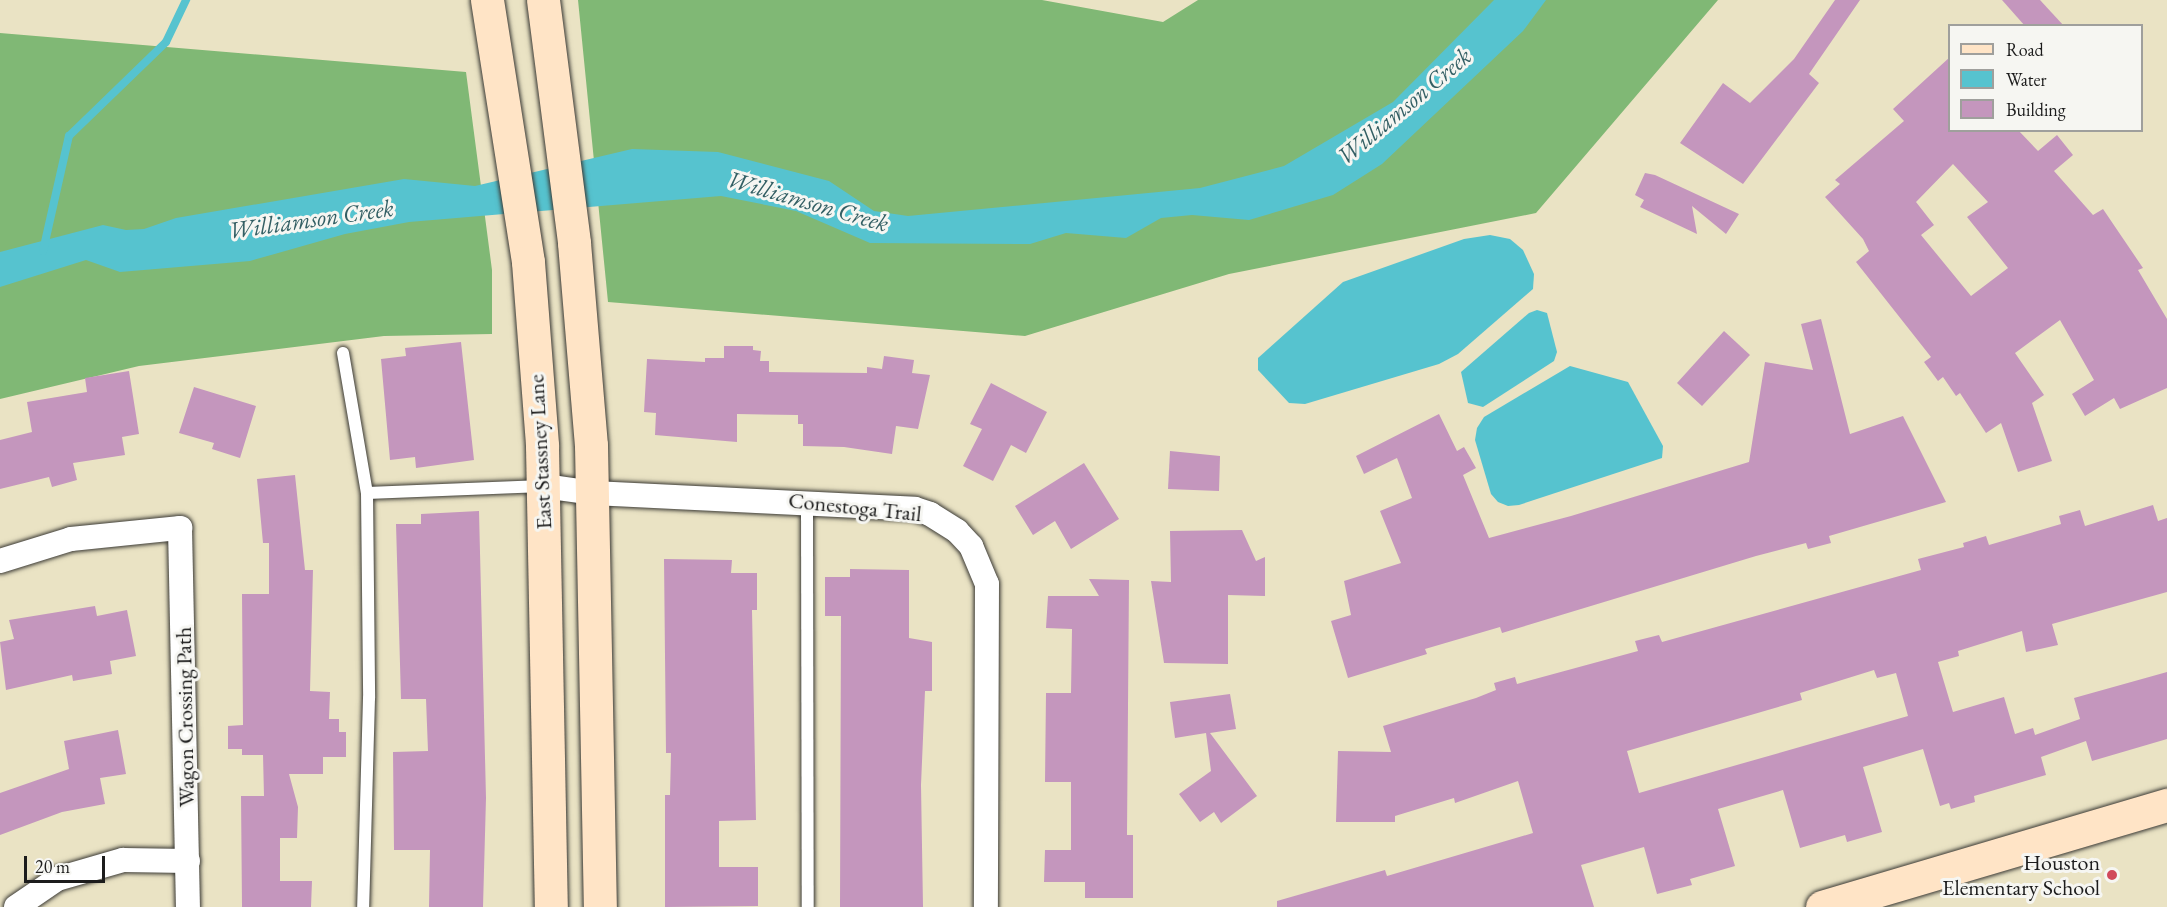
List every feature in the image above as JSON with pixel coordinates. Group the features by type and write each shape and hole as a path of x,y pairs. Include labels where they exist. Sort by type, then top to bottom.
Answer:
{"main road":[{"name":"East Stassney Lane","path":"487,0 528,262 544,486 551,907"},
{"path":"543,0 574,243 593,493 600,907"},
{"path":"1822,907 2167,805"}],"street":[{"name":"Conestoga Trail","path":"544,486 593,493 807,501 930,514 957,531 981,564 987,585 986,907"},
{"name":"Wagon Crossing Path","path":"0,561 71,539 180,528 188,907"},
{"path":"16,907 57,879 123,860 188,861"}],"lane":[{"path":"343,353 367,493 369,698 363,907"},
{"path":"367,493 544,486"},
{"path":"807,501 808,907"}],"green space":[{"path":"578,0 1042,0 1163,22 1198,0 1718,0 1536,213 1229,274 1025,336 608,302"},
{"path":"0,33 466,72 492,270 492,334 384,336 139,366 0,399"}],"water":[{"name":"Williamson Creek","path":"1494,0 1546,0 1523,31 1382,164 1333,195 1249,220 1192,215 1161,218 1126,238 1066,233 1030,244 870,243 796,211 721,196 409,222 345,234 250,261 120,272 86,260 0,287 0,252 103,225 126,230 144,229 176,218 404,179 475,186 632,149 718,152 829,181 874,211 908,216 1200,188 1284,166 1393,102"},
{"path":"1490,235 1510,239 1523,250 1534,274 1533,289 1458,354 1439,364 1305,404 1289,403 1258,370 1258,358 1343,282 1464,239"},
{"path":"1537,310 1547,313 1557,352 1554,361 1483,407 1468,403 1461,372 1529,313"},
{"path":"1570,366 1628,382 1663,446 1662,458 1519,505 1508,506 1498,502 1491,494 1475,440 1477,428 1484,417"}],"building":[{"path":"1835,0 1860,0 1809,74 1819,83 1743,184 1680,143 1723,83 1750,103 1794,59"},
{"path":"2002,0 2040,0 2062,24 2023,24"},
{"path":"1948,59 1948,132 2020,132 2038,151 2057,135 2073,155 2054,171 2093,215 2103,209 2143,268 2138,270 2167,319 2167,388 2120,409 2114,398 2085,416 2072,394 2094,380 2060,320 2015,353 2044,395 2032,403 2052,461 2018,472 2001,423 1986,433 1960,393 1956,396 1943,377 1938,381 1924,362 1931,357 1856,262 1869,251 1863,239 1825,197 1840,184 1835,180 1904,121 1893,109","holes":["1953,164 1988,202 1967,217 2008,268 1971,296 1921,235 1934,225 1916,202"]},
{"path":"1645,173 1655,175 1739,214 1726,234 1692,206 1697,234 1640,207 1644,200 1635,195"},
{"path":"1821,319 1850,434 1903,416 1946,502 1829,536 1831,543 1808,549 1806,543 1756,556 1502,633 1500,627 1425,649 1427,654 1348,678 1331,621 1351,615 1344,581 1401,563 1380,511 1412,498 1397,458 1364,474 1356,456 1439,414 1457,451 1464,447 1476,468 1463,475 1489,538 1571,516 1749,462 1765,362 1813,370 1801,324"},
{"path":"1724,331 1750,355 1702,406 1677,383"},
{"path":"461,342 474,460 416,468 415,457 390,460 381,359 406,356 405,348"},
{"path":"724,346 753,346 753,350 761,351 760,361 769,361 769,372 867,373 867,367 882,369 884,356 914,360 912,373 930,375 918,429 896,426 892,454 844,447 803,446 803,424 798,424 798,415 737,414 737,442 655,435 656,413 644,412 647,359 705,362 705,358 724,358"},
{"path":"129,371 139,434 122,437 125,455 73,463 77,480 52,487 49,477 0,489 0,440 32,432 27,402 87,392 85,378"},
{"path":"991,383 1047,412 1026,453 1011,445 993,481 963,466 982,429 970,424"},
{"path":"194,387 256,406 240,458 212,449 214,443 179,433"},
{"path":"1170,451 1220,456 1219,491 1168,489"},
{"path":"1084,463 1119,519 1071,549 1055,521 1033,535 1015,506"},
{"path":"295,475 305,570 313,570 310,691 330,692 329,719 339,719 339,732 346,732 346,757 323,757 323,774 289,774 298,807 297,838 280,838 280,881 312,881 311,907 242,907 241,796 264,796 263,755 242,755 242,749 228,749 228,726 243,725 242,594 269,594 269,543 263,543 257,479"},
{"path":"2153,505 2158,521 2167,518 2167,592 2052,624 2058,645 2026,652 2022,631 1958,651 1959,656 1938,662 1953,712 2004,697 2015,734 2033,728 2035,735 2080,719 2074,698 2167,672 2167,739 2092,761 2086,741 2041,757 2046,775 1974,796 1975,802 1951,809 1949,803 1940,806 1923,749 1863,767 1882,832 1847,842 1845,835 1800,848 1783,790 1718,809 1735,866 1690,879 1692,885 1657,894 1644,847 1581,865 1594,907 1277,907 1277,901 1385,870 1387,876 1533,833 1518,781 1455,803 1454,798 1395,816 1395,822 1336,822 1338,751 1391,752 1383,726 1476,698 1496,690 1494,683 1515,677 1517,684 1638,651 1635,641 1659,635 1662,642 1921,570 1918,559 1964,547 1963,543 1986,536 1989,545 2061,524 2059,516 2080,510 2085,526","holes":["1874,670 1877,678 1896,673 1908,716 1639,793 1627,751 1802,700 1800,693"]},
{"path":"479,511 486,798 483,907 429,907 430,850 394,850 393,752 428,751 426,699 401,699 396,524 421,524 421,514"},
{"path":"1242,530 1256,561 1265,557 1265,596 1228,595 1228,664 1164,663 1151,581 1171,582 1170,531"},
{"path":"664,559 732,560 731,573 757,573 757,610 752,610 756,820 719,821 719,867 758,867 758,906 665,907 665,795 670,795 671,753 666,753"},
{"path":"850,569 909,570 909,638 932,642 932,691 925,691 921,785 923,907 840,907 841,616 825,616 825,577 850,577"},
{"path":"1089,579 1129,580 1127,835 1133,835 1133,898 1085,898 1085,882 1044,882 1045,850 1071,850 1071,782 1045,782 1046,693 1071,693 1072,629 1046,628 1048,596 1099,596"},
{"path":"95,606 97,616 127,610 136,656 110,661 112,674 73,681 72,675 6,690 0,642 14,639 9,620"},
{"path":"1230,694 1236,729 1210,733 1257,796 1221,823 1214,812 1200,822 1179,794 1211,771 1206,733 1175,738 1170,702"},
{"path":"118,730 126,774 100,778 105,804 62,812 0,835 0,793 69,769 64,741"}],"waterway":[{"path":"43,251 69,136 166,42 186,0"}],"place":[{"name":"Houston Elementary School","path":"2112,875"}]}
